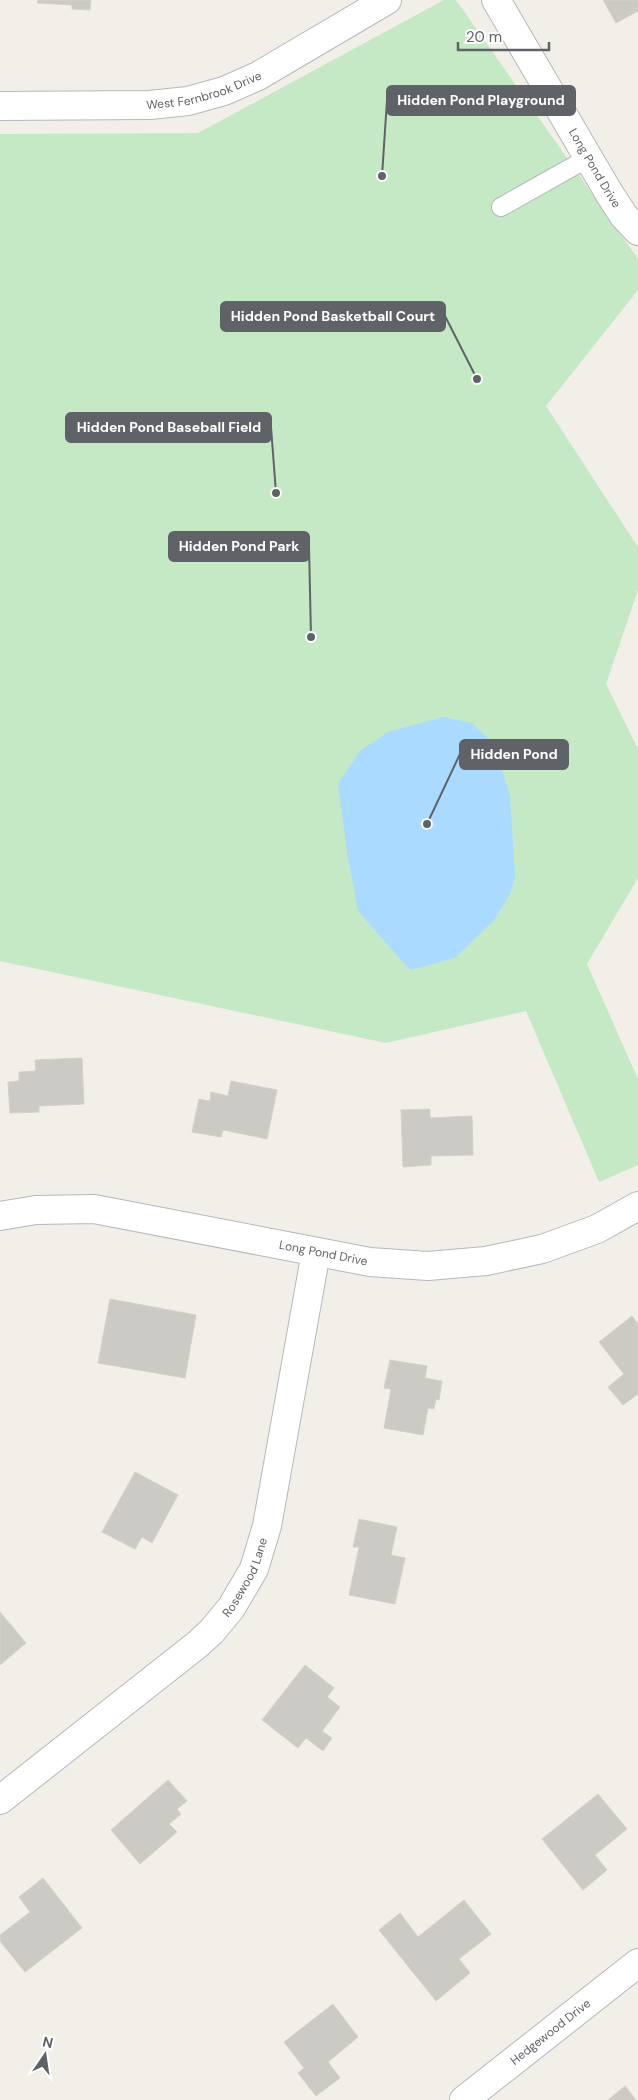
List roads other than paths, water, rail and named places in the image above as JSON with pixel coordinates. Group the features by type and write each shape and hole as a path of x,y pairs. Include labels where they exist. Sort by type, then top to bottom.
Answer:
{"street":[{"name":"West Fernbrook Drive","path":"0,106 150,106 188,101 224,91 258,76 387,0"},
{"name":"Long Pond Drive","path":"496,0 588,158 624,216 638,230"},
{"name":"Long Pond Drive","path":"0,1216 36,1210 94,1210 370,1262 428,1266 486,1262 542,1249 597,1229 638,1206"},
{"name":"Rosewood Lane","path":"0,1800 198,1644 212,1631 231,1608 254,1569 267,1526 316,1252"},
{"name":"Hedgewood Drive","path":"464,2100 638,1963"}],"lane":[{"path":"501,207 588,158"}],"water":[{"path":"443,717 472,723 494,744 510,796 515,876 511,892 495,919 455,958 410,970 358,911 347,852 338,784 360,751 388,732"}],"place":[{"name":"Hidden Pond Playground","path":"382,176"},
{"name":"Hidden Pond Basketball Court","path":"477,379"},
{"name":"Hidden Pond Baseball Field","path":"276,493"},
{"name":"Hidden Pond Park","path":"311,637"},
{"name":"Hidden Pond","path":"427,824"}]}
